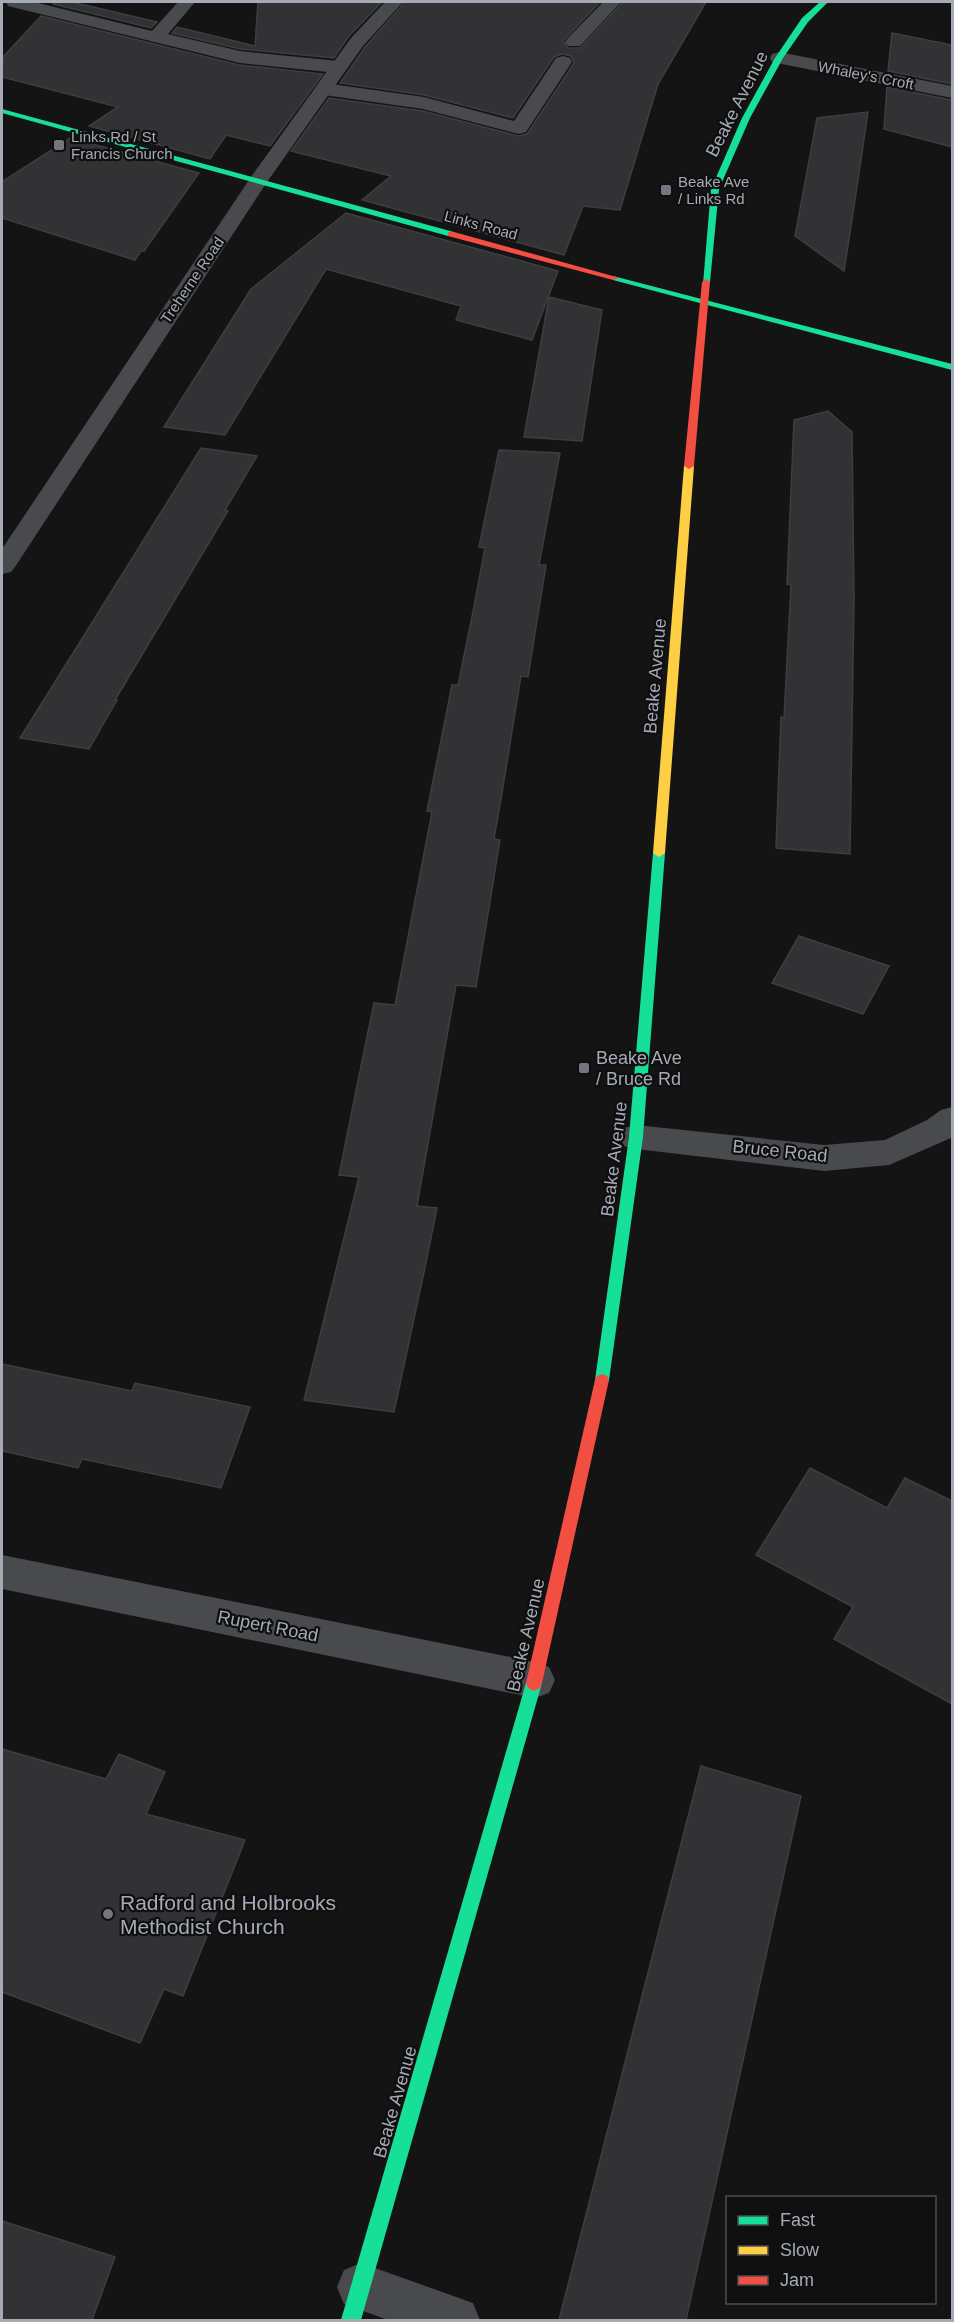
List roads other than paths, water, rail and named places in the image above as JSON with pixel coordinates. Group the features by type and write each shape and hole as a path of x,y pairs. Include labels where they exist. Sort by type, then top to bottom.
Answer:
{"street":[{"path":"14,2 240,57 338,68"},
{"path":"156,37 187,2"},
{"name":"Treherne Road","path":"2,567 258,181 357,42 394,2"},
{"path":"574,42 612,2"},
{"name":"Beake Avenue","path":"356,2303 535,1680 603,1374 636,1137 695,394 706,301 710,226 715,189 746,118 779,58 805,20 824,2"},
{"name":"Whaley's Croft","path":"779,58 952,92"},
{"path":"324,89 424,104 519,128 563,62"},
{"name":"Links Road","path":"2,111 550,261 952,367"},
{"name":"Bruce Road","path":"636,1137 824,1158 889,1152 939,1129 952,1119"},
{"name":"Rupert Road","path":"2,1572 535,1680"},
{"path":"356,2303 456,2320"}],"place":[{"name":"Links Rd / St Francis Church","path":"59,145"},
{"name":"Beake Ave / Links Rd","path":"666,190"},
{"name":"Beake Ave / Bruce Rd","path":"584,1068"},
{"name":"Radford and Holbrooks Methodist Church","path":"108,1914"}]}
